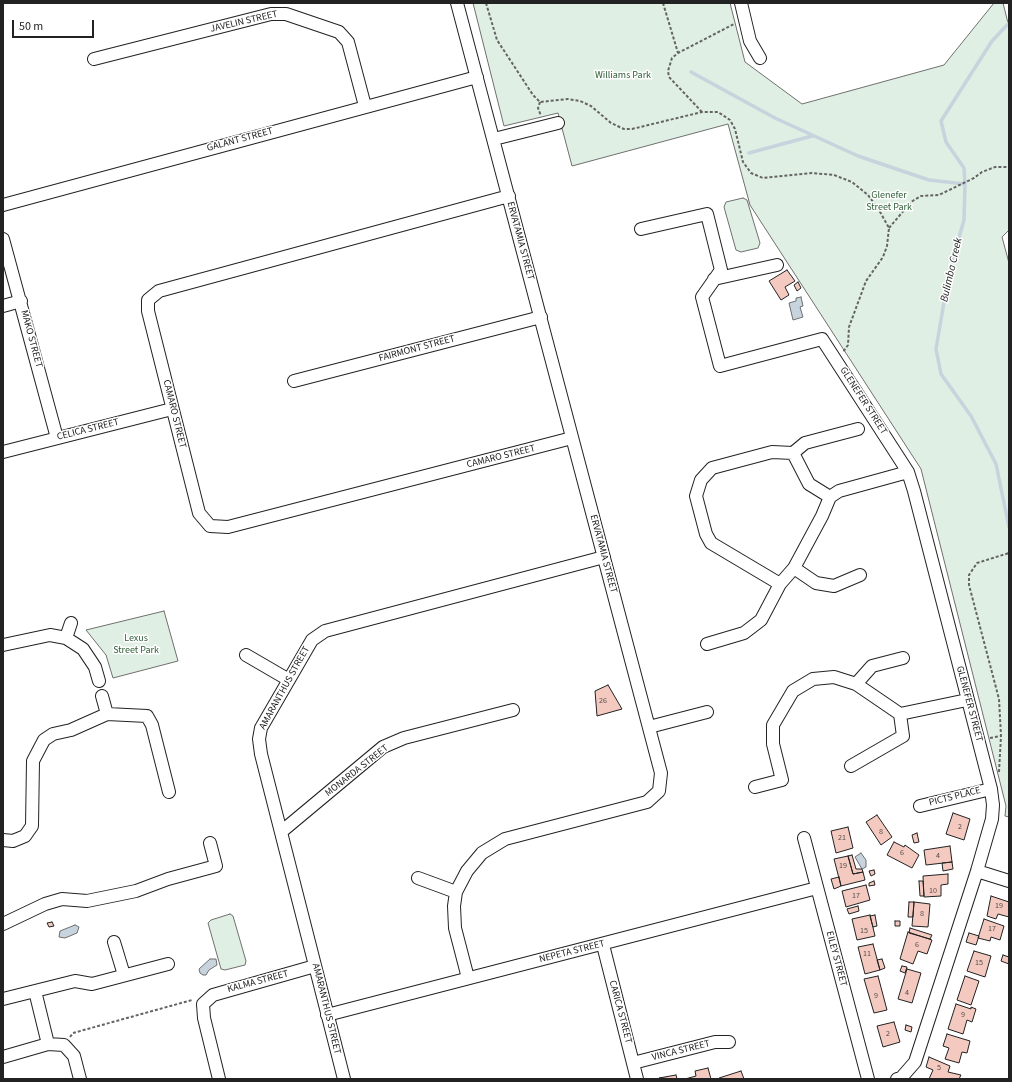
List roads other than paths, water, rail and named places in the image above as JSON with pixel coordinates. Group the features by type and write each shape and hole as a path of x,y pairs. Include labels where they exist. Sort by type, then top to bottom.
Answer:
{"street":[{"name":"ERVATAMIA STREET","path":"457,3 661,773 659,791 647,802 505,839 482,853 467,870 456,892 454,906 455,928 468,978"},
{"path":"741,3 750,41 760,58"},
{"name":"JAVELIN STREET","path":"94,59 271,14 286,14 339,32 348,42 365,106"},
{"name":"GALANT STREET","path":"3,204 477,77"},
{"path":"494,139 558,123"},
{"name":"CAMARO STREET","path":"509,196 159,291 148,300 148,312 172,409 200,513 210,526 228,527 572,438"},
{"path":"641,229 707,214 721,270 714,279"},
{"name":"MAKO STREET","path":"3,240 21,301 57,438"},
{"path":"714,279 777,265"},
{"name":"GLENEFER STREET","path":"714,279 702,297 720,366 822,339 908,472 991,789 993,805 992,820 977,871 915,1062 901,1078 897,1079"},
{"path":"3,306 21,301"},
{"name":"FAIRMONT STREET","path":"294,381 541,317"},
{"name":"CELICA STREET","path":"3,452 172,409"},
{"path":"780,584 711,542 706,534 696,496 702,480 712,468 772,452 793,453 805,443 858,429"},
{"path":"793,453 809,484 830,497"},
{"path":"707,644 744,633 761,620 780,584 794,568 822,516 830,497 838,491 908,472"},
{"name":"AMARANTHUS STREET","path":"344,1079 261,754 259,739 261,728 312,640 326,631 604,557"},
{"path":"794,568 816,583 834,586 860,575"},
{"path":"66,638 71,623"},
{"path":"3,645 50,635 66,638 83,649 95,667 99,681"},
{"path":"246,655 289,680"},
{"path":"856,684 872,666 903,658"},
{"path":"755,787 782,780 773,744 773,725 793,690 813,679 834,677 856,684 900,714 967,700"},
{"path":"102,696 107,714"},
{"name":"MONARDA STREET","path":"280,832 383,747 404,738 513,710"},
{"path":"649,727 707,712"},
{"path":"3,840 13,841 25,836 32,826 33,761 44,740 53,734 71,730 107,714 147,716 152,724 169,792"},
{"path":"851,766 903,736 900,714"},
{"name":"PICTS PLACE","path":"920,806 991,789"},
{"name":"EILEY STREET","path":"804,838 816,888 868,1079"},
{"path":"3,924 45,904 62,899 87,901 136,891 168,879 216,866 210,843"},
{"path":"977,871 1009,881"},
{"path":"418,878 456,892"},
{"name":"NEPETA STREET","path":"327,1015 602,945 816,888"},
{"path":"114,942 124,975"},
{"name":"CARICA STREET","path":"602,945 637,1079"},
{"path":"3,999 75,981 92,984 168,964"},
{"name":"KALMA STREET","path":"219,1079 204,1018 203,1004 212,995 315,966"},
{"path":"35,991 48,1044"},
{"name":"VINCA STREET","path":"633,1063 715,1042 729,1042"},
{"path":"3,1057 48,1044 64,1045 74,1056 80,1079"}],"waterway":[{"name":"Bulimba Creek","path":"1009,23 992,41 941,121 946,142 964,168 965,184 964,220 949,273 936,349 941,374 971,416 996,464 1009,527"},
{"path":"691,72 775,118 858,156 929,180 965,184"},
{"path":"749,153 812,136"}],"park label":[{"name":"Williams Park","path":"623,76"},
{"name":"Glenefer Street Park","path":"889,202"},
{"name":"Lexus Street Park","path":"136,644"}]}
